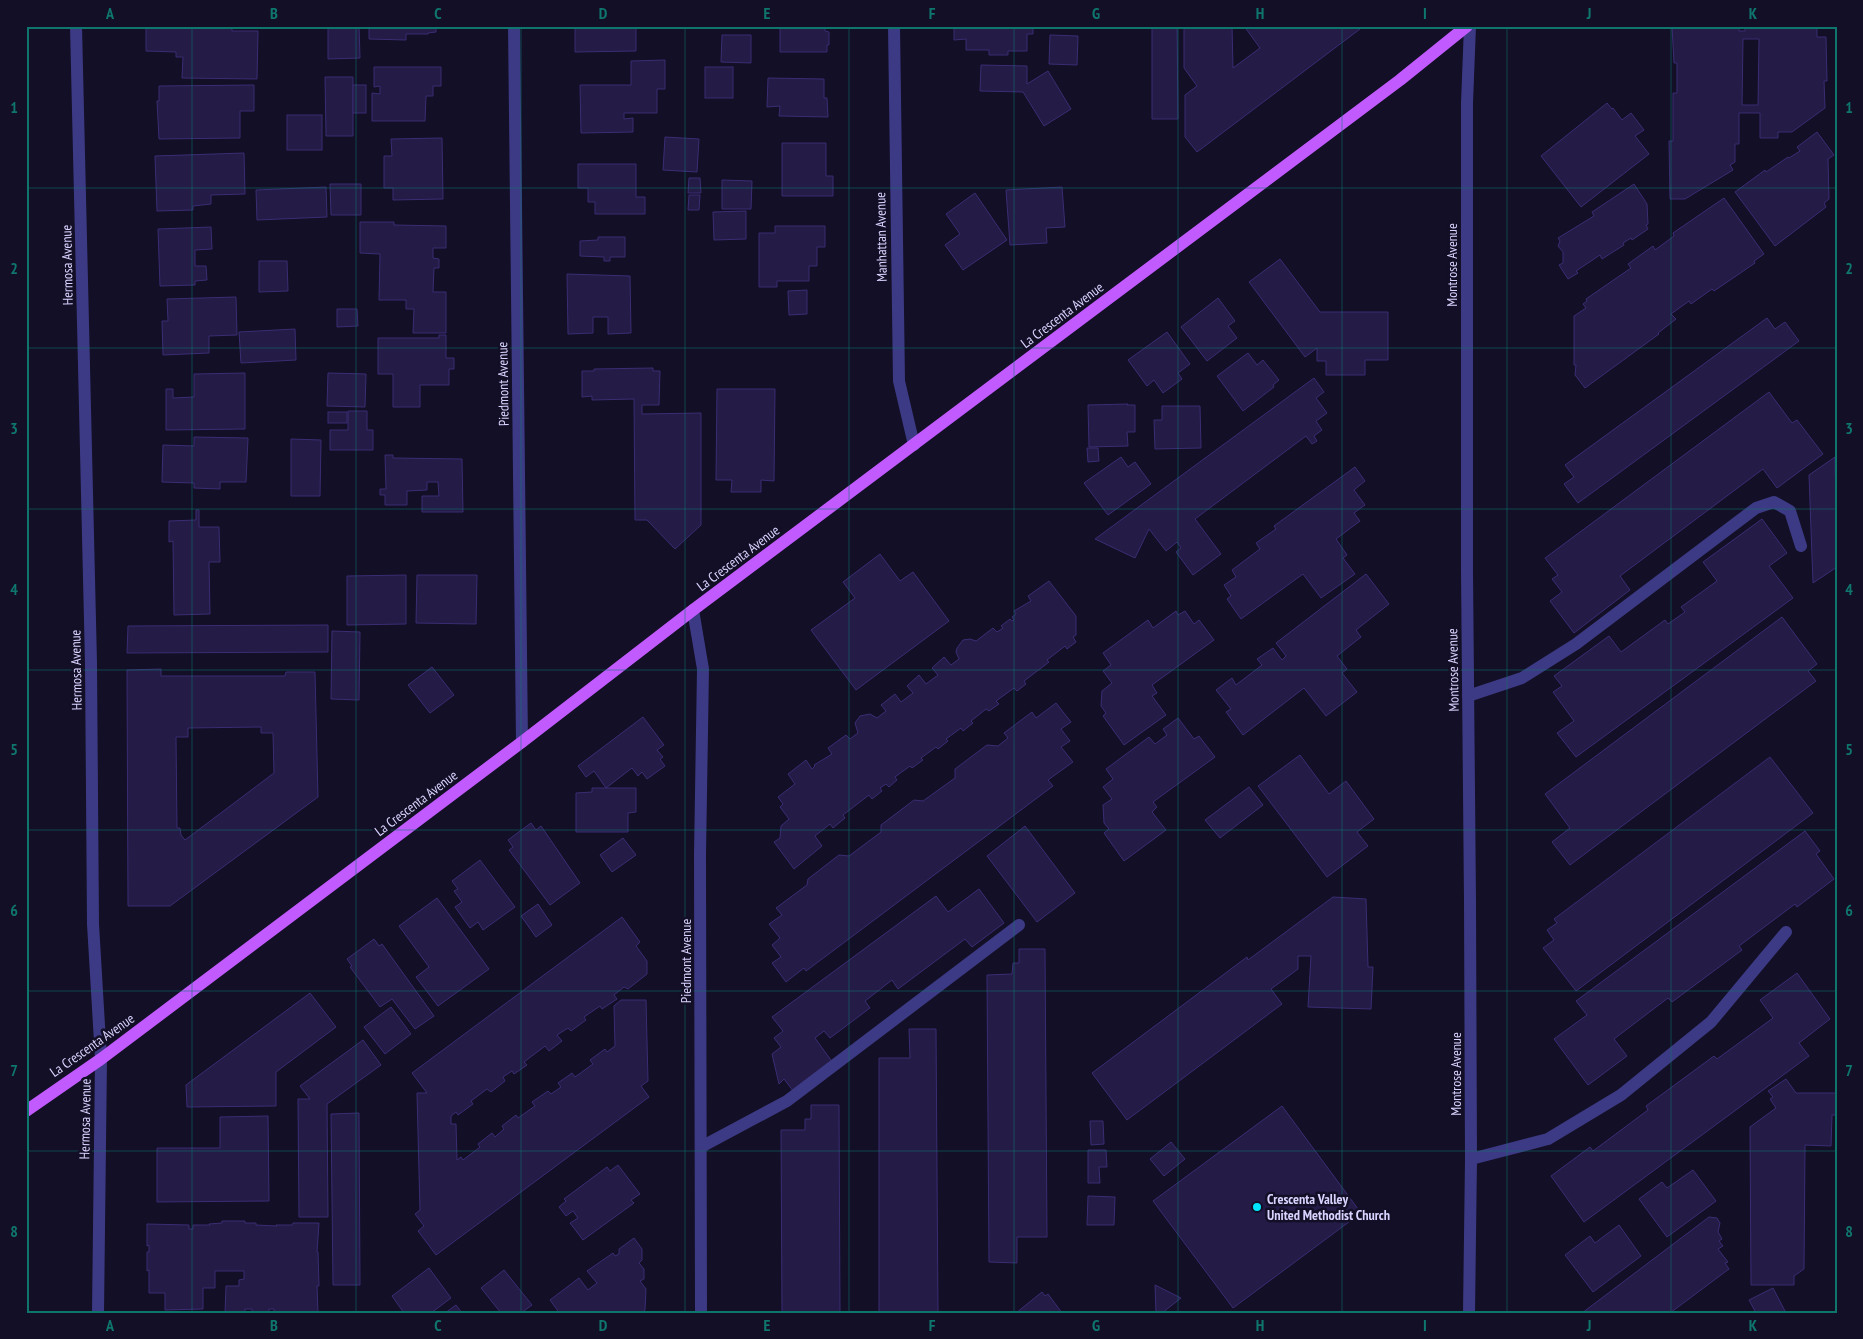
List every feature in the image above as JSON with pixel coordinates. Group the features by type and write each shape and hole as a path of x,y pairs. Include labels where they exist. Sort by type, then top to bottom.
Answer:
{"main road":[{"name":"La Crescenta Avenue","path":"26,1111 101,1059 522,742 692,610 1400,80 1466,26"}],"street":[{"name":"Hermosa Avenue","path":"76,26 91,663 93,924 101,1059 98,1313"},
{"name":"Piedmont Avenue","path":"514,26 522,742"},
{"name":"Manhattan Avenue","path":"894,26 899,381 914,445"},
{"name":"Montrose Avenue","path":"1469,1313 1471,1159 1467,154 1470,26"},
{"path":"1468,696 1522,678 1576,644 1756,508 1774,502 1790,511 1801,546"},
{"name":"Piedmont Avenue","path":"692,610 703,669 700,855 701,1313"},
{"path":"701,1147 787,1101 1019,925"},
{"path":"1471,1159 1548,1139 1621,1095 1711,1022 1786,932"}],"building":[{"path":"146,26 232,26 232,31 258,31 257,79 182,78 183,57 176,57 176,52 146,51"},
{"path":"328,26 359,26 360,58 328,59"},
{"path":"369,26 436,26 436,32 406,34 406,40 369,39"},
{"path":"575,26 636,26 636,51 575,52"},
{"path":"780,26 825,26 825,31 829,32 827,52 780,52"},
{"path":"954,26 1033,26 1033,34 1027,34 1027,51 1008,51 1008,55 989,55 989,50 966,50 966,39 954,40"},
{"path":"1152,26 1177,26 1178,119 1152,119"},
{"path":"1184,26 1232,26 1233,68 1260,48 1244,26 1364,26 1197,152 1185,137 1185,95 1197,86 1184,68"},
{"path":"1672,26 1739,26 1739,31 1745,31 1745,26 1817,26 1817,37 1826,37 1827,81 1824,81 1825,108 1792,132 1778,132 1778,138 1760,138 1760,113 1739,113 1739,144 1735,144 1735,162 1730,165 1733,170 1685,199 1670,199 1669,141 1673,141 1673,93 1677,93 1677,63 1674,63","holes":["1743,39 1759,39 1758,105 1742,105"]},
{"path":"722,35 751,35 751,63 721,62"},
{"path":"1050,35 1078,36 1077,65 1049,64"},
{"path":"665,60 665,89 657,89 657,113 624,113 624,119 633,118 633,132 581,133 580,85 631,85 631,61"},
{"path":"981,65 1027,66 1027,84 1048,71 1071,109 1044,126 1023,92 980,91"},
{"path":"374,67 441,67 441,86 433,86 433,96 426,96 425,121 372,121 372,93 380,94 380,86 374,87"},
{"path":"705,67 733,67 733,98 705,98"},
{"path":"325,77 353,77 353,136 326,136"},
{"path":"768,78 824,79 824,98 827,98 828,117 779,116 780,106 767,107"},
{"path":"254,85 254,111 240,111 240,138 159,139 157,101 159,101 159,86"},
{"path":"353,85 366,85 366,113 353,113"},
{"path":"1607,103 1622,120 1631,113 1644,130 1635,136 1649,154 1581,207 1541,156"},
{"path":"287,115 322,115 322,150 287,150"},
{"path":"1817,132 1834,155 1828,159 1829,199 1824,203 1826,207 1775,246 1735,192 1765,170 1766,172 1800,151 1797,147"},
{"path":"665,137 699,139 697,172 663,170"},
{"path":"442,138 443,199 393,200 393,188 384,188 384,156 392,156 391,139"},
{"path":"782,143 826,143 826,176 833,176 833,196 782,196"},
{"path":"244,153 245,194 211,195 211,204 193,206 193,210 157,211 155,156"},
{"path":"578,164 636,164 636,197 645,197 645,214 595,214 595,202 588,202 588,188 578,188"},
{"path":"689,178 700,178 701,193 688,193"},
{"path":"722,180 752,181 751,209 722,209"},
{"path":"330,184 361,184 361,215 331,215"},
{"path":"1634,184 1647,204 1648,224 1646,225 1648,229 1632,240 1631,238 1623,243 1624,245 1602,259 1600,255 1576,271 1578,273 1568,279 1559,265 1563,263 1563,252 1558,246 1560,241 1558,238 1594,216 1592,212"},
{"path":"326,187 327,217 257,220 256,190"},
{"path":"1062,187 1065,227 1046,228 1047,243 1010,245 1006,190"},
{"path":"975,193 1007,240 963,270 945,245 960,234 946,214"},
{"path":"689,195 700,195 699,210 688,210"},
{"path":"1724,198 1764,254 1754,261 1755,263 1714,291 1712,289 1691,304 1689,301 1671,314 1676,319 1659,334 1585,388 1575,375 1574,316 1586,308 1583,304 1587,301 1586,299 1631,268 1628,264 1653,246 1655,250 1674,236 1673,233"},
{"path":"746,211 746,239 714,240 713,212"},
{"path":"360,222 394,222 394,225 446,226 446,248 433,248 433,258 439,259 439,268 434,268 433,292 446,292 446,333 413,333 414,309 406,309 406,300 379,300 380,254 360,253"},
{"path":"775,226 825,226 825,247 817,247 817,266 809,266 809,281 777,281 777,287 759,287 759,233 775,233"},
{"path":"211,227 212,249 195,250 195,266 206,266 207,280 195,281 195,285 160,286 158,229"},
{"path":"598,237 625,237 625,257 610,257 610,261 604,261 604,257 580,256 580,241 598,240"},
{"path":"1280,259 1320,312 1388,312 1388,360 1365,360 1365,375 1326,375 1326,361 1317,361 1317,348 1305,357 1249,282"},
{"path":"259,261 287,261 288,291 259,292"},
{"path":"567,274 630,276 631,333 608,334 608,317 593,317 593,333 568,334"},
{"path":"807,290 807,314 789,315 788,291"},
{"path":"236,297 237,335 209,336 209,353 163,355 162,321 168,321 167,299"},
{"path":"1218,298 1235,321 1228,326 1237,338 1207,361 1181,327"},
{"path":"337,309 357,309 358,326 337,327"},
{"path":"1767,318 1775,329 1785,322 1799,341 1578,503 1564,484 1574,477 1565,465"},
{"path":"295,329 296,360 241,363 239,332"},
{"path":"1167,332 1190,364 1178,373 1182,379 1163,393 1154,380 1147,386 1128,360"},
{"path":"439,335 446,335 446,358 454,358 454,369 449,369 449,385 420,385 420,407 393,407 393,374 378,374 378,338 439,338"},
{"path":"1248,353 1257,365 1263,360 1279,380 1273,385 1274,387 1243,411 1217,376"},
{"path":"653,368 653,371 660,371 659,405 642,405 642,414 701,413 701,525 675,549 647,520 635,520 634,399 592,400 592,396 582,397 582,371"},
{"path":"245,373 245,429 166,430 166,389 173,389 173,398 194,397 194,374"},
{"path":"328,373 366,374 365,407 327,406"},
{"path":"1314,378 1324,392 1316,398 1327,413 1316,421 1322,430 1314,436 1317,441 1312,444 1306,436 1195,519 1221,554 1193,575 1176,552 1181,548 1177,542 1166,551 1149,529 1135,558 1095,539"},
{"path":"717,389 775,389 774,481 761,480 761,492 731,492 732,480 716,480"},
{"path":"1769,392 1792,423 1797,420 1823,454 1777,488 1763,469 1620,576 1630,590 1574,633 1550,601 1562,592 1552,579 1558,575 1545,558"},
{"path":"1088,405 1135,405 1135,432 1127,432 1128,446 1089,447"},
{"path":"1162,406 1200,406 1201,448 1155,449 1154,420 1162,420"},
{"path":"348,411 367,411 367,430 373,430 373,450 330,450 330,430 348,430"},
{"path":"328,412 347,412 347,423 328,423"},
{"path":"194,437 248,438 246,482 220,482 220,489 194,488 194,483 162,482 163,445 194,446"},
{"path":"291,439 321,440 320,496 291,496"},
{"path":"1087,448 1098,448 1099,461 1088,462"},
{"path":"385,455 393,455 393,458 462,459 463,512 422,512 422,496 439,496 438,482 427,482 427,490 407,491 407,505 385,505 385,495 380,495 380,489 386,489"},
{"path":"1121,457 1128,467 1135,462 1151,484 1108,515 1084,483"},
{"path":"1835,457 1837,567 1813,583 1809,475"},
{"path":"1355,467 1365,481 1354,490 1365,505 1354,513 1360,521 1336,539 1347,555 1343,558 1355,574 1321,598 1303,574 1241,619 1227,599 1231,596 1224,585 1236,577 1232,570 1260,549 1256,543 1276,529 1274,526"},
{"path":"196,510 199,510 199,527 219,527 220,562 209,562 210,614 174,615 173,541 169,542 169,521 196,520"},
{"path":"1762,519 1787,553 1769,566 1793,598 1576,757 1557,733 1574,721 1553,692 1562,686 1554,676 1609,636 1621,652 1665,620 1668,624 1685,612 1681,607 1717,581 1703,562"},
{"path":"880,554 900,581 913,572 949,621 856,690 811,630 855,598 843,582"},
{"path":"1366,574 1389,604 1356,630 1361,637 1337,656 1347,669 1342,673 1357,692 1326,716 1304,688 1243,735 1226,712 1231,709 1216,690 1232,678 1236,685 1262,665 1257,659 1273,648 1282,660 1286,656 1276,643"},
{"path":"406,575 406,624 347,625 347,576"},
{"path":"417,575 477,575 476,624 416,623"},
{"path":"1049,581 1076,616 1076,635 1073,637 1076,642 1067,649 1065,646 1047,660 1049,662 1024,681 1026,684 1017,691 1014,688 996,701 999,704 989,711 986,709 971,721 973,723 963,731 961,728 946,739 948,741 938,749 936,747 921,758 923,760 912,768 910,766 895,777 897,780 889,787 886,784 880,788 882,791 872,799 869,795 843,815 845,818 833,828 830,824 815,836 822,846 794,869 774,842 780,838 781,826 789,819 780,807 783,804 778,797 795,784 788,774 806,760 812,769 814,765 832,754 828,748 846,735 850,739 858,733 855,723 860,716 870,714 877,718 886,711 881,705 895,694 901,702 913,693 907,686 919,675 926,684 938,675 932,668 944,657 951,665 959,659 956,652 963,640 970,639 976,641 993,628 997,632 1010,619 1014,620 1012,617 1016,614 1014,611 1031,601 1028,596"},
{"path":"1176,611 1178,615 1185,611 1194,624 1199,620 1214,640 1152,685 1157,693 1152,696 1166,715 1124,745 1103,716 1106,713 1101,706 1102,691 1112,683 1103,671 1111,665 1103,653 1148,620 1153,628"},
{"path":"1782,617 1817,664 1808,671 1816,681 1570,865 1552,842 1570,828 1545,794"},
{"path":"328,625 328,652 127,653 128,626"},
{"path":"332,631 360,632 359,700 331,699"},
{"path":"432,667 454,695 430,713 408,685"},
{"path":"161,669 161,676 285,676 286,672 315,672 318,797 170,906 128,906 127,670","holes":["261,727 261,733 273,733 274,773 185,840 181,835 180,828 177,828 176,737 188,737 188,728"]},
{"path":"1056,703 1071,722 1061,729 1070,741 1061,747 1073,762 1048,780 1053,786 806,971 804,968 786,982 772,963 781,957 772,945 780,938 769,924 782,915 776,908 807,885 808,879 839,855 849,856 881,832 881,825 914,800 923,801 955,778 955,769 987,745 998,746 1008,738 1004,733 1032,712 1036,718"},
{"path":"643,717 664,745 657,750 663,757 660,759 665,766 647,779 642,772 638,776 632,768 606,788 594,771 586,777 578,766"},
{"path":"1178,718 1194,739 1199,736 1215,757 1153,802 1157,807 1152,812 1166,830 1124,861 1104,833 1109,829 1104,823 1103,805 1112,799 1103,787 1113,779 1106,769 1149,737 1155,744 1167,735 1163,729"},
{"path":"1300,755 1329,794 1346,781 1374,819 1357,832 1368,846 1327,877 1258,786"},
{"path":"1770,757 1813,813 1576,991 1543,948 1554,940 1547,930 1557,923 1554,919"},
{"path":"1249,787 1263,805 1220,838 1205,820"},
{"path":"592,788 636,788 636,812 628,813 628,832 576,832 576,793 592,792"},
{"path":"531,823 536,830 541,826 580,883 550,905 509,850 513,847 508,840"},
{"path":"1025,826 1075,893 1037,922 987,856"},
{"path":"1805,831 1820,851 1816,854 1834,879 1797,907 1795,904 1739,946 1742,950 1672,1002 1668,998 1614,1039 1627,1056 1588,1085 1554,1039 1587,1015 1576,1001"},
{"path":"623,838 636,855 612,872 600,855"},
{"path":"480,860 515,907 483,930 478,922 470,928 455,907 462,902 454,891 458,889 452,881"},
{"path":"979,889 1004,923 972,947 965,939 898,989 892,980 865,1001 870,1008 830,1038 824,1031 815,1038 833,1063 794,1092 784,1079 779,1084 772,1054 781,1047 774,1038 783,1031 772,1017 936,896 948,912"},
{"path":"1333,897 1366,899 1368,967 1373,967 1371,1009 1308,1007 1311,956 1298,956 1298,969 1271,989 1282,1004 1127,1120 1092,1073 1247,957 1248,960"},
{"path":"437,898 489,969 438,1006 416,977 429,967 399,926"},
{"path":"538,904 552,925 536,937 521,916"},
{"path":"622,917 640,942 636,946 647,961 647,974 628,989 624,987 614,995 617,999 602,1009 600,1006 584,1017 586,1020 571,1031 568,1028 557,1035 562,1041 549,1051 545,1046 524,1062 527,1065 514,1074 512,1071 503,1077 505,1081 491,1092 487,1089 471,1101 473,1104 458,1115 456,1112 451,1116 451,1124 456,1124 457,1160 461,1157 463,1160 480,1147 478,1144 492,1133 495,1137 504,1129 502,1126 516,1115 518,1118 535,1106 532,1102 548,1091 551,1094 561,1087 558,1083 572,1073 575,1077 593,1064 590,1060 605,1049 607,1052 615,1046 614,1006 621,1000 646,1000 648,1081 641,1086 649,1097 436,1255 418,1231 424,1226 415,1214 420,1210 417,1093 427,1093 412,1073"},
{"path":"374,939 379,946 382,944 434,1016 415,1029 392,999 380,1007 350,967 352,966 347,959"},
{"path":"1019,949 1045,949 1047,1237 1017,1237 1017,1263 989,1262 987,975 1012,974 1013,963 1019,963"},
{"path":"1797,973 1830,1019 1799,1043 1809,1056 1584,1222 1551,1176 1590,1147 1593,1151 1648,1110 1646,1106 1714,1056 1717,1059 1773,1018 1760,1000"},
{"path":"310,993 336,1027 276,1072 276,1106 187,1107 186,1085"},
{"path":"391,1007 411,1034 385,1054 364,1027"},
{"path":"909,1029 936,1029 938,1313 879,1313 879,1058 910,1058"},
{"path":"363,1040 381,1065 327,1104 328,1217 299,1217 298,1099 310,1099 300,1086"},
{"path":"1786,1079 1796,1093 1837,1093 1837,1115 1832,1115 1831,1146 1805,1145 1804,1269 1794,1276 1794,1285 1751,1285 1750,1127 1776,1108 1770,1099 1773,1097 1768,1091"},
{"path":"811,1105 839,1105 840,1313 782,1313 781,1130 805,1130 805,1119 811,1119"},
{"name":"Crescenta Valley United Methodist Church","path":"1282,1106 1361,1213 1233,1308 1153,1201"},
{"path":"359,1113 360,1285 333,1285 331,1114"},
{"path":"268,1116 269,1201 157,1202 157,1148 220,1148 220,1117"},
{"path":"1090,1121 1103,1121 1104,1144 1091,1145"},
{"path":"1171,1142 1185,1159 1164,1176 1150,1159"},
{"path":"1088,1150 1106,1150 1107,1167 1099,1167 1100,1183 1088,1183"},
{"path":"618,1165 640,1194 631,1200 634,1203 583,1240 570,1223 578,1218 573,1211 566,1216 559,1207 566,1201 564,1199 607,1167 610,1171"},
{"path":"1693,1170 1716,1201 1667,1237 1639,1199 1662,1182 1667,1188"},
{"path":"1088,1196 1115,1197 1114,1225 1087,1225"},
{"path":"1709,1217 1717,1218 1720,1223 1718,1232 1722,1239 1719,1241 1723,1246 1718,1249 1728,1262 1725,1263 1729,1269 1670,1313 1582,1313"},
{"path":"222,1221 245,1221 245,1223 256,1223 256,1225 277,1226 292,1225 293,1223 319,1223 317,1252 318,1313 274,1313 274,1309 269,1309 269,1313 252,1313 252,1309 245,1309 245,1313 225,1313 226,1286 239,1286 239,1280 244,1279 244,1271 215,1271 215,1288 203,1288 203,1309 165,1310 165,1293 149,1293 147,1224 189,1225 189,1229 193,1229 193,1225 210,1225 222,1223"},
{"path":"1619,1225 1641,1256 1593,1292 1565,1255 1590,1236 1595,1243"},
{"path":"634,1238 642,1249 642,1260 639,1263 644,1269 644,1279 640,1281 646,1289 645,1310 642,1313 556,1313 558,1311 550,1300 579,1278 588,1290 597,1283 587,1271 613,1253 615,1256 619,1254 619,1249"},
{"path":"429,1268 451,1298 431,1313 404,1313 392,1296"},
{"path":"504,1270 532,1305 521,1313 501,1313 481,1288"},
{"path":"1155,1285 1181,1298 1162,1313 1156,1313"},
{"path":"1773,1288 1785,1311 1781,1313 1756,1313 1749,1300"},
{"path":"1042,1292 1045,1296 1048,1294 1062,1313 1016,1313"},
{"path":"456,1305 462,1313 445,1313"}],"place":[{"name":"Crescenta Valley United Methodist Church","path":"1257,1207"}]}
